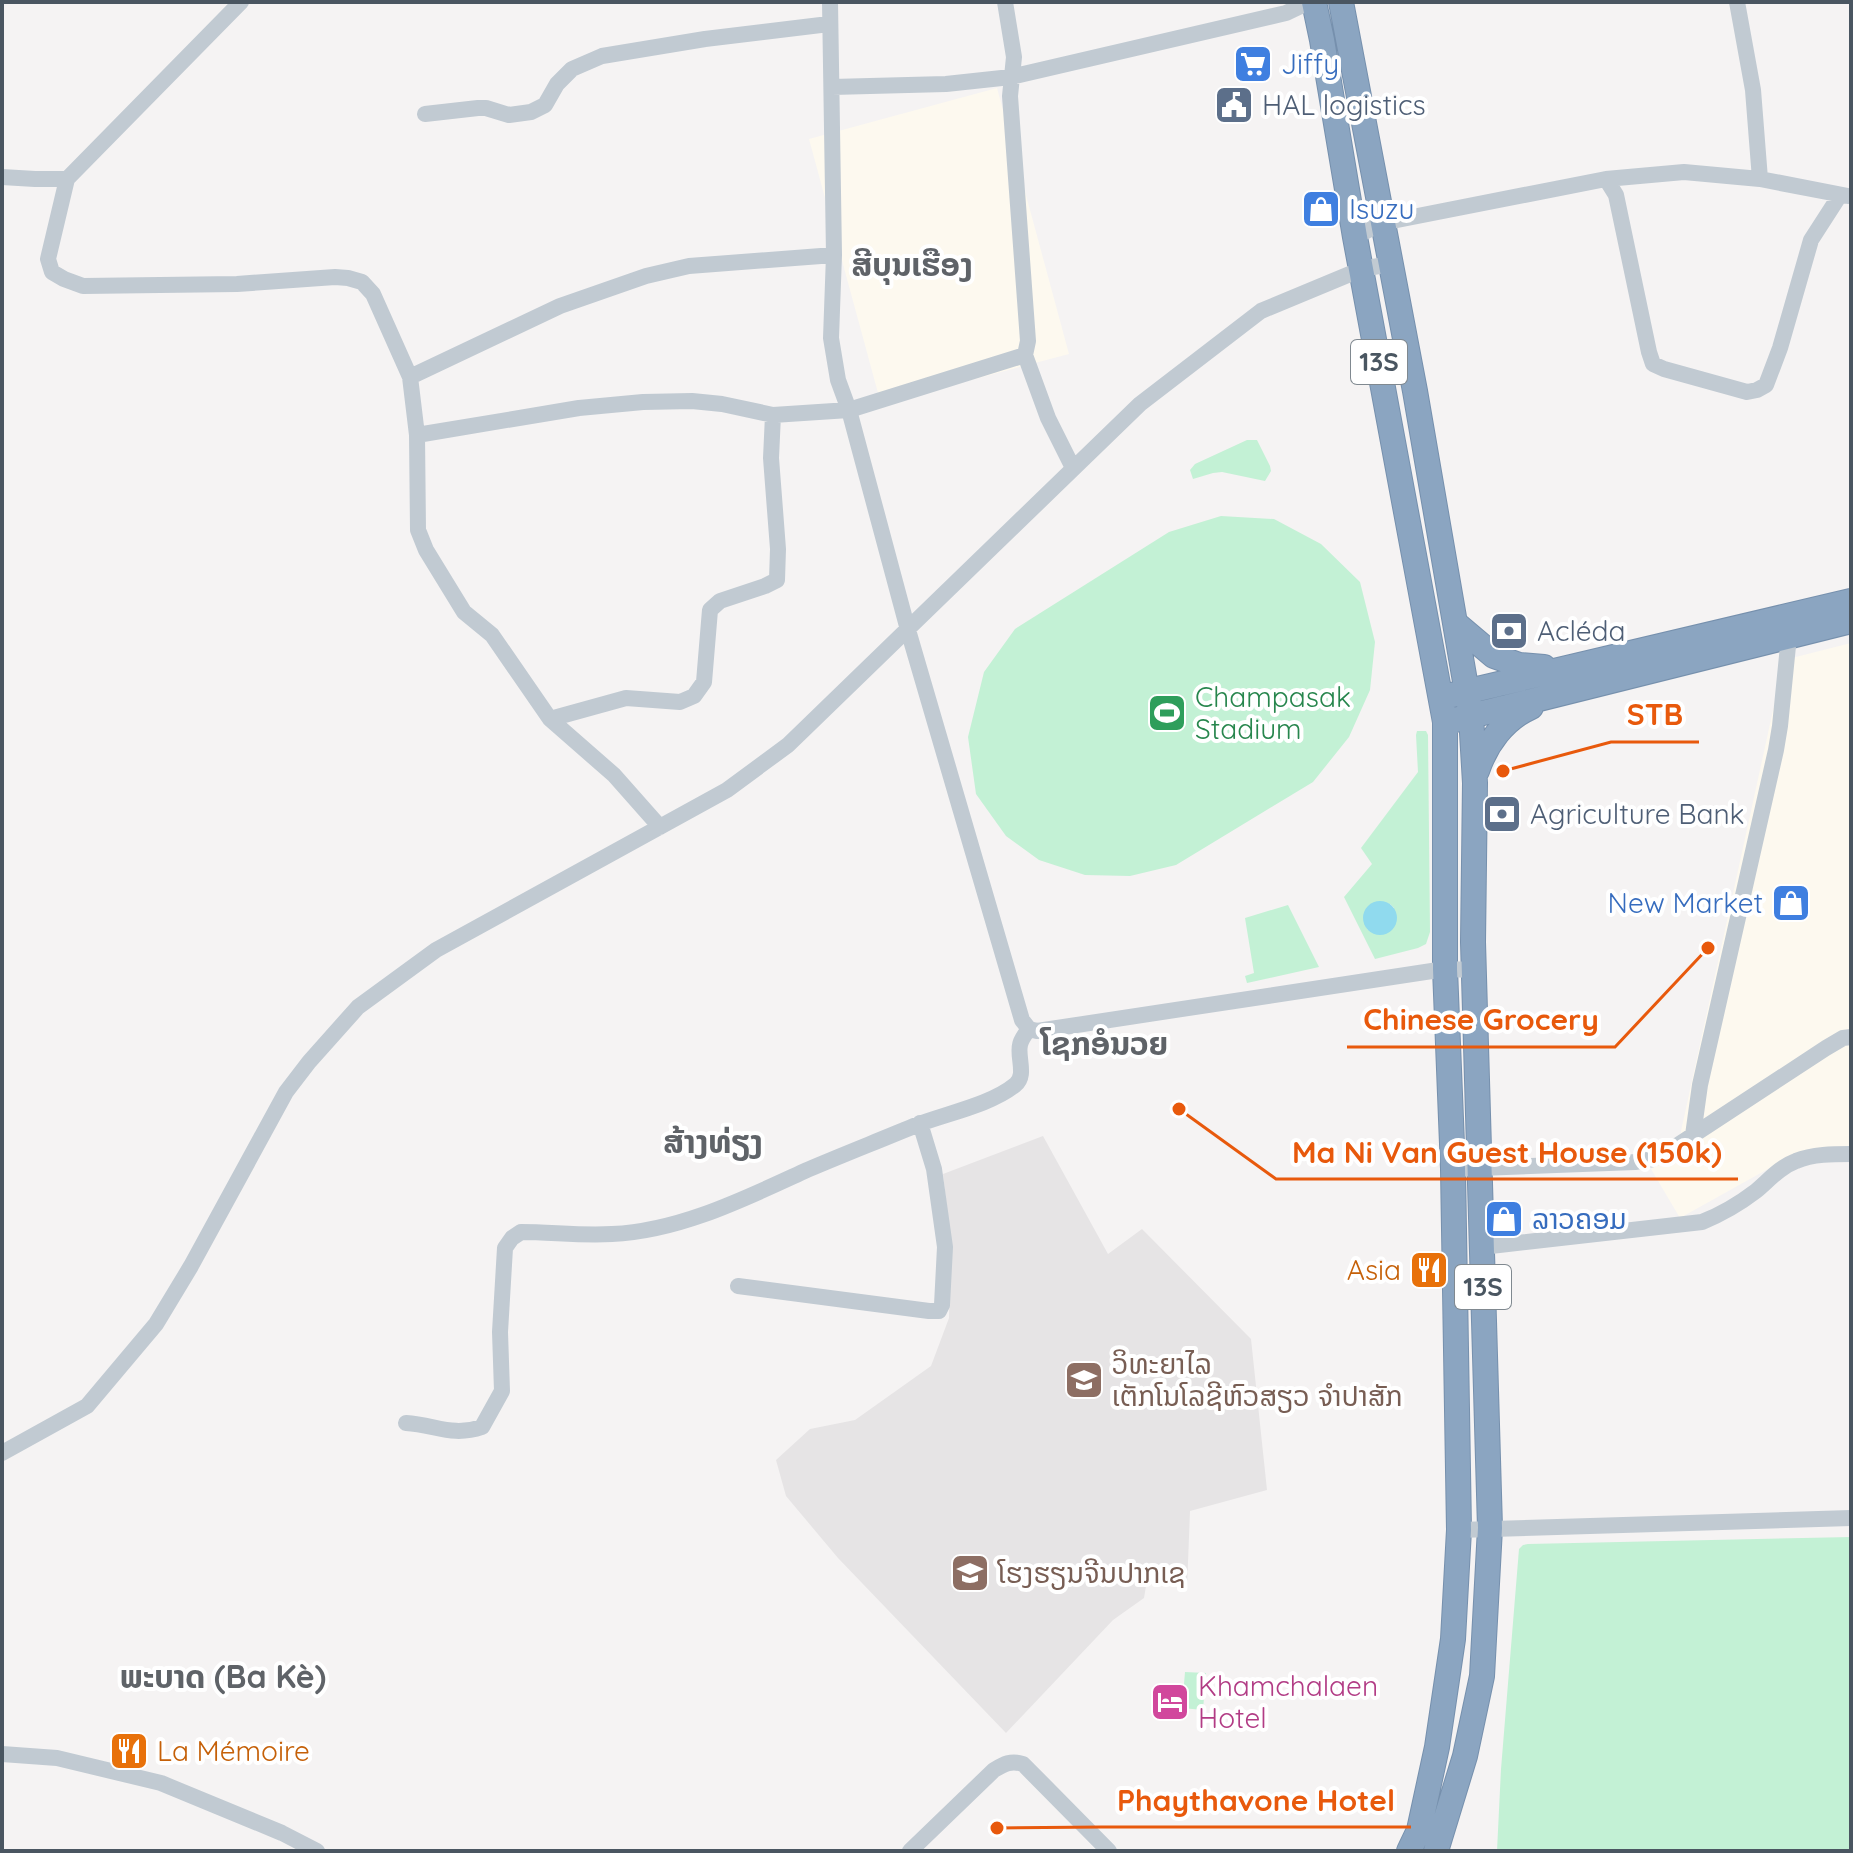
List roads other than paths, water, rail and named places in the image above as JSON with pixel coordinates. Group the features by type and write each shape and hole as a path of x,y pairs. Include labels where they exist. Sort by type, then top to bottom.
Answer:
{"highway":[{"name":"13S","path":"1311,2 1330,85 1355,237 1445,722 1445,969 1453,1169 1459,1530 1453,1639 1437,1747 1419,1830 1409,1851"},
{"name":"13S","path":"1341,2 1415,391 1471,716 1474,777 1473,942 1490,1528 1482,1676 1465,1756 1436,1851"},
{"path":"1787,627 1851,601"},
{"path":"1445,722 1471,716 1567,680 1787,627 1851,621"},
{"path":"1455,623 1494,656 1567,680"},
{"path":"1441,697 1466,691 1567,680"},
{"path":"1474,777 1485,749 1515,714 1567,680"}],"street":[{"path":"241,2 67,179 48,259 52,272 83,286 237,284 335,277 362,282 373,294 410,377 417,435 418,530 426,550 464,612 492,635 550,719 614,775 660,827"},
{"path":"832,2 829,24 834,255 831,338 838,380 1022,1020 1029,1029 1037,1031 1445,969 1475,970"},
{"path":"1005,2 1014,57 1010,96 1028,341 1025,355 1048,418 1073,468"},
{"path":"832,87 946,84 1011,77 1286,13 1311,2"},
{"path":"1737,2 1753,90 1760,179"},
{"path":"425,114 478,108 509,115 531,112 545,105 557,84 572,69 602,56 705,39 829,24"},
{"path":"1355,237 1382,223 1606,179 1684,172 1760,179 1846,195 1811,240 1780,348 1766,385 1747,392 1653,364 1616,195 1606,179"},
{"path":"2,177 67,179"},
{"path":"410,377 560,306 646,276 689,266 834,255"},
{"path":"2,1453 87,1406 156,1324 286,1092 358,1007 436,950 727,790 788,745 1140,404 1261,311 1362,269 1390,264"},
{"path":"417,435 579,408 643,402 722,404 773,415 849,410 1025,355"},
{"path":"550,719 626,698 680,702 694,696 704,682 710,610 720,601 777,580 778,549 771,458 773,415"},
{"path":"1693,1135 1700,1085 1776,750 1787,627"},
{"path":"406,1423 424,1424 457,1433 482,1427 502,1391 500,1332 505,1248 521,1232 612,1234 653,1228 691,1219 776,1186 920,1123 995,1097 1015,1085 1021,1074 1020,1044 1029,1029"},
{"path":"1453,1169 1653,1159 1826,1048 1851,1037"},
{"path":"738,1286 939,1311 942,1305 945,1247 934,1169 920,1123"},
{"path":"1482,1247 1702,1222 1723,1214 1795,1161 1819,1155 1851,1154"},
{"path":"1459,1530 1851,1518"},
{"path":"2,1754 57,1758 161,1783 317,1851"},
{"path":"910,1851 994,1770 1016,1762 1023,1764 1109,1851"}],"water":[{"path":"1380,901 1392,906 1397,918 1392,930 1380,935 1368,930 1363,918 1368,906"}],"place":[{"name":"Jiffy","path":"1253,64"},
{"name":"HAL logistics","path":"1234,105"},
{"name":"Isuzu","path":"1321,209"},
{"name":"Acléda","path":"1509,631"},
{"name":"Champasak Stadium","path":"1167,713"},
{"name":"STB","path":"1503,771"},
{"name":"Agriculture Bank","path":"1502,814"},
{"name":"New Market","path":"1791,903"},
{"name":"Chinese Grocery","path":"1708,948"},
{"name":"Ma Ni Van Guest House (150k)","path":"1179,1109"},
{"name":"ລາວຄອມ","path":"1504,1219"},
{"name":"Asia","path":"1429,1270"},
{"name":"ວິທະຍາໄລ ເຕັກໂນໂລຊີຫົວສຽວ ຈຳປາສັກ","path":"1084,1380"},
{"name":"ໂຮງຮຽນຈີນປາກເຊ","path":"970,1573"},
{"name":"Khamchalaen Hotel","path":"1170,1702"},
{"name":"La Mémoire","path":"129,1751"},
{"name":"Phaythavone Hotel","path":"997,1828"}],"district":[{"name":"ສີບຸນເຮືອງ","path":"912,265"},
{"name":"ໂຊກອໍນວຍ","path":"1104,1044"},
{"name":"ສ້າງທ່ຽງ","path":"713,1142"},
{"name":"ພະບາດ (Ba Kè)","path":"223,1677"}]}
